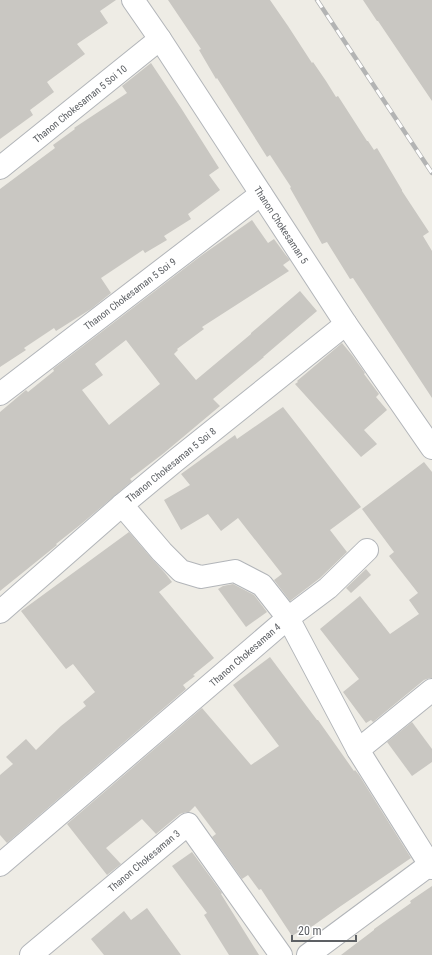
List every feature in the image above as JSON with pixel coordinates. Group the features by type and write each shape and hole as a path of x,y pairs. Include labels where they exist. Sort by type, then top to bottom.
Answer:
{"street":[{"name":"Thanon Chokesaman 5","path":"133,0 346,324 432,448"},
{"name":"Thanon Chokesaman 5 Soi 10","path":"0,168 160,39"},
{"name":"Thanon Chokesaman 5 Soi 9","path":"0,394 261,194"},
{"name":"Thanon Chokesaman 5 Soi 8","path":"0,612 122,505 346,324"},
{"path":"122,505 162,552 181,571 202,576 236,571 262,585 288,618 328,588 367,550"},
{"name":"Thanon Chokesaman 4","path":"0,864 288,618 358,750 431,865"},
{"path":"358,750 432,690"},
{"name":"Thanon Chokesaman 3","path":"31,955 188,824 282,955"},
{"path":"308,955 431,865"}],"building":[{"path":"0,0 116,0 100,11 108,23 77,44 85,54 47,82 54,92 30,110 33,115 0,139"},
{"path":"168,0 270,0 336,97 338,96 367,141 374,150 377,148 402,191 429,232 423,236 432,251 432,398 353,278 350,279 327,242 322,244 290,188 291,187 270,155 267,157 217,78 216,79 199,50 201,49"},
{"path":"363,0 432,0 432,101 378,21"},
{"path":"151,63 219,168 209,175 220,190 188,214 191,219 164,236 167,240 145,253 143,250 101,278 111,293 91,309 56,331 54,328 24,348 26,350 0,367 0,189 55,148 53,145 75,129 74,128 127,93 122,86"},
{"path":"252,220 268,243 274,239 290,260 283,265 289,271 202,327 204,329 177,349 178,350 174,354 196,380 300,291 317,311 213,399 220,406 164,453 130,479 132,481 0,591 0,412 26,390 28,392 54,371 53,369 202,255","holes":["126,340 160,384 109,425 82,390 103,375 95,364"]},
{"path":"342,343 365,373 364,374 379,394 376,397 387,410 364,430 377,444 361,457 295,384"},
{"path":"283,407 361,507 330,530 347,552 320,578 290,601 274,580 282,574 238,518 221,531 208,514 181,530 164,500 190,485 181,474 235,435 237,439"},
{"path":"424,462 432,472 432,678 424,680 373,722 371,720 366,723 343,692 359,679 320,629 360,596 390,634 419,614 409,600 418,593 389,556 394,552 362,509"},
{"path":"129,532 172,582 159,592 214,658 183,685 186,689 7,843 0,835 0,775 13,764 6,757 26,739 36,750 61,726 86,706 83,702 95,692 73,664 66,669 21,611"},
{"path":"366,569 371,575 351,593 346,588"},
{"path":"233,584 254,595 267,612 246,627 218,589 223,586"},
{"path":"270,657 318,720 354,771 355,770 359,775 411,858 310,928 308,926 292,936 261,889 259,890 248,875 242,879 212,837 216,834 195,806 189,812 180,814 156,834 142,819 106,848 121,864 107,875 67,824 202,708 251,765 279,746 233,685"},
{"path":"412,722 432,749 432,762 412,776 387,742"},
{"path":"192,852 222,893 221,894 259,955 229,955 204,915 207,913 172,866"},
{"path":"432,886 432,955 341,955 411,903 410,901"},
{"path":"147,908 181,955 104,955 91,939 124,911 131,920"}],"railway":[{"path":"317,0 432,173"}]}
